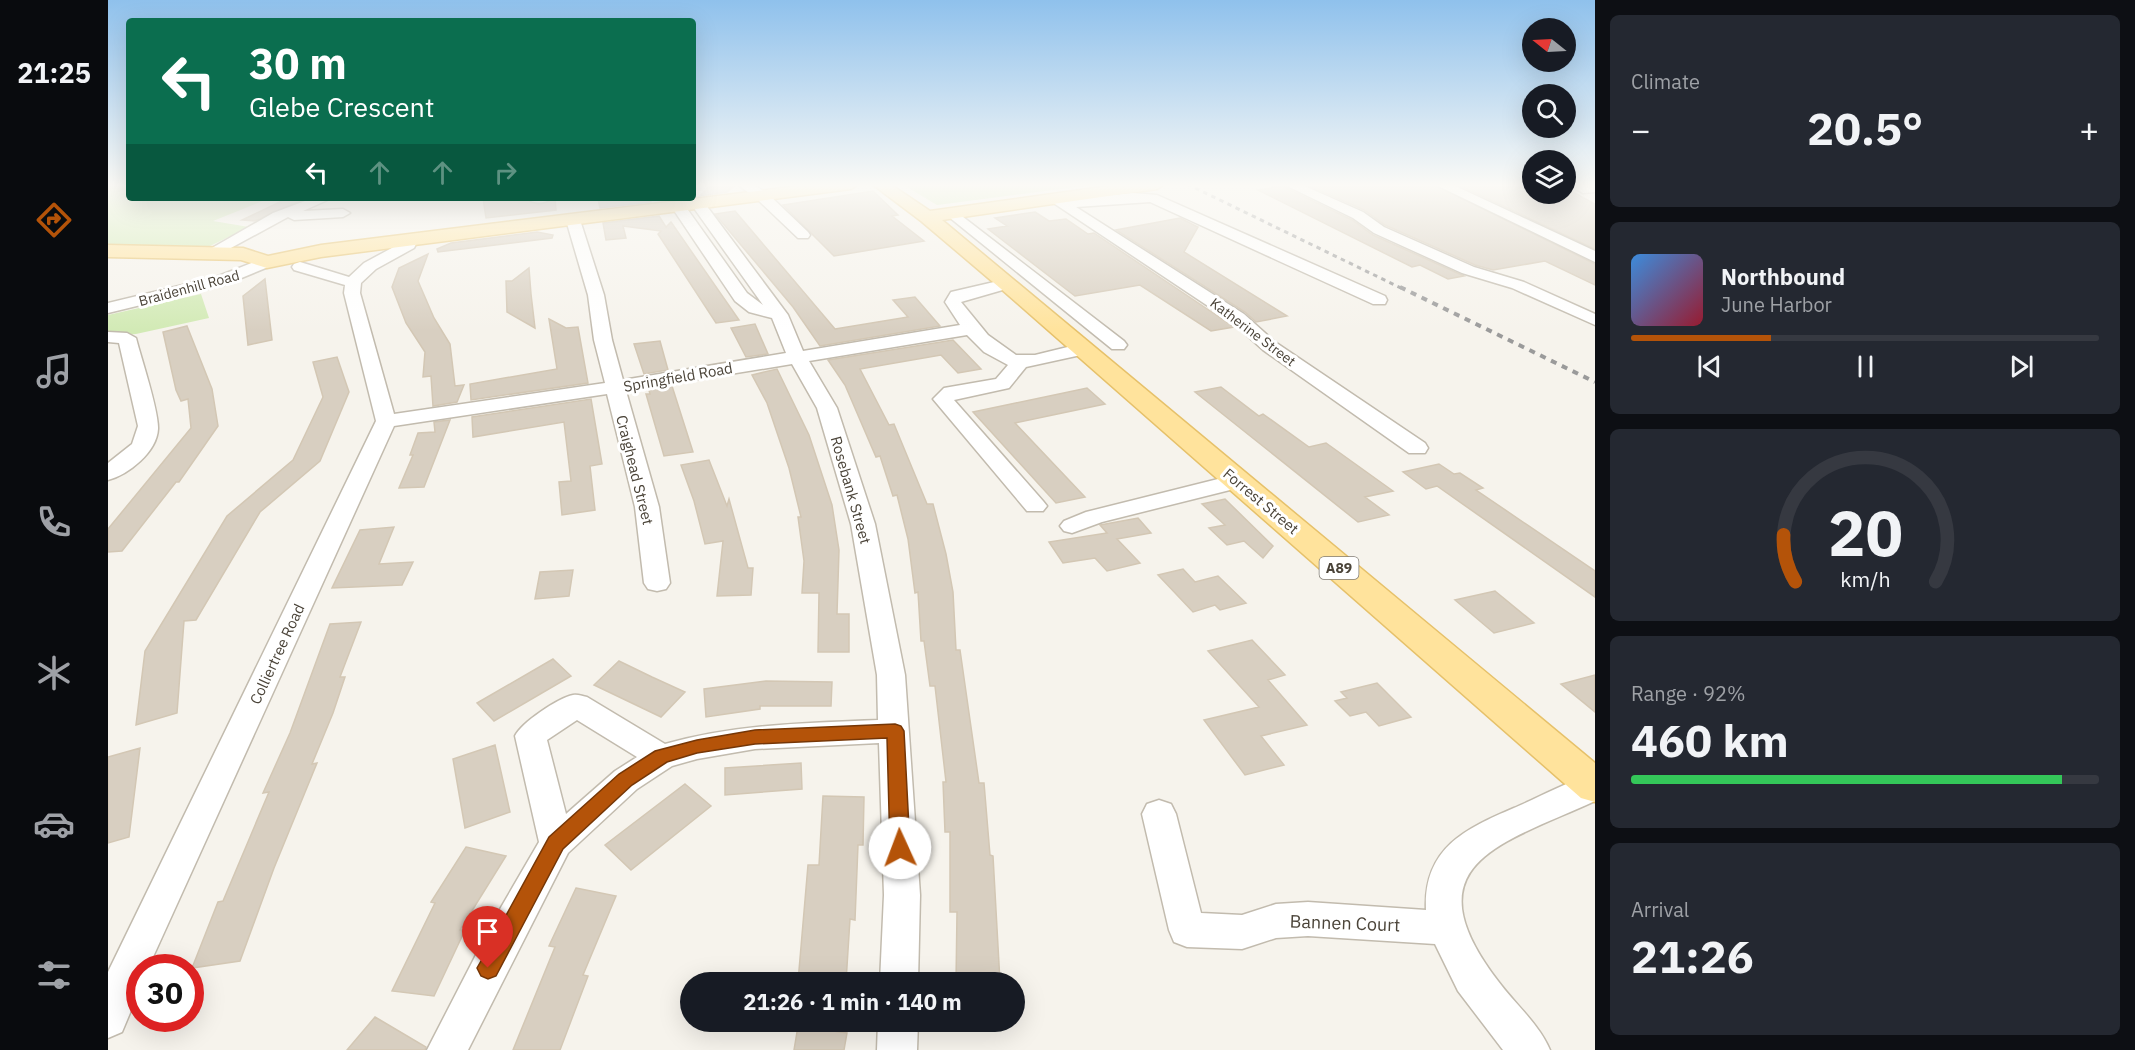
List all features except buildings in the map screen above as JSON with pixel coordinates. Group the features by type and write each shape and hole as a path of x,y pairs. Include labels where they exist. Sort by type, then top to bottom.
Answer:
{"main road":[{"path":"108,250 243,254 267,262 321,251 468,233"},
{"name":"Forrest Street","path":"946,233 1595,786"}],"street":[{"path":"213,252 247,233"},
{"name":"Craighead Street","path":"577,233 596,295 599,321 647,507 657,583"},
{"name":"Rosebank Street","path":"711,233 779,315 797,357 827,408 863,524 891,675 902,895 899,972"},
{"path":"978,233 1118,345"},
{"name":"Katherine Street","path":"1108,233 1238,318 1269,346 1418,448"},
{"path":"1230,233 1379,300"},
{"path":"1386,233 1465,268 1518,285 1595,320"},
{"path":"1544,233 1595,257"},
{"path":"300,267 318,273 347,273 370,267 409,245 411,240"},
{"name":"Braidenhill Road","path":"108,308 204,286 267,262"},
{"path":"347,273 363,327 386,422"},
{"path":"1007,284 957,296 952,302 969,329 1003,357 1020,362 1084,350"},
{"name":"Springfield Road","path":"386,422 969,329"},
{"path":"108,337 127,338 148,426 147,437 132,457 108,473"},
{"path":"1020,362 1002,384 951,392 942,399 1035,506"},
{"name":"Colliertree Road","path":"108,1018 145,932 386,422"},
{"path":"1072,526 1094,517 1238,481"},
{"path":"556,843 530,736 576,705 662,756"},
{"path":"447,1050 509,928 556,843 618,786 662,756 697,747 755,737 895,731"},
{"path":"1530,1050 1472,980 1445,928 1442,889 1457,861 1475,842 1595,786"},
{"name":"Bannen Court","path":"1159,814 1187,930 1242,932 1276,921 1308,919 1445,928"},
{"path":"897,1050 898,1032"}],"green space":[{"path":"108,233 237,233 210,246 108,246"},
{"path":"201,294 209,318 136,334 108,336 108,315"}],"railway":[{"path":"1288,233 1403,289"},
{"path":"1400,287 1595,382"}],"route":[{"path":"488,968 556,843 594,806 626,780 662,756 697,747 755,737 895,731 900,848"}]}
